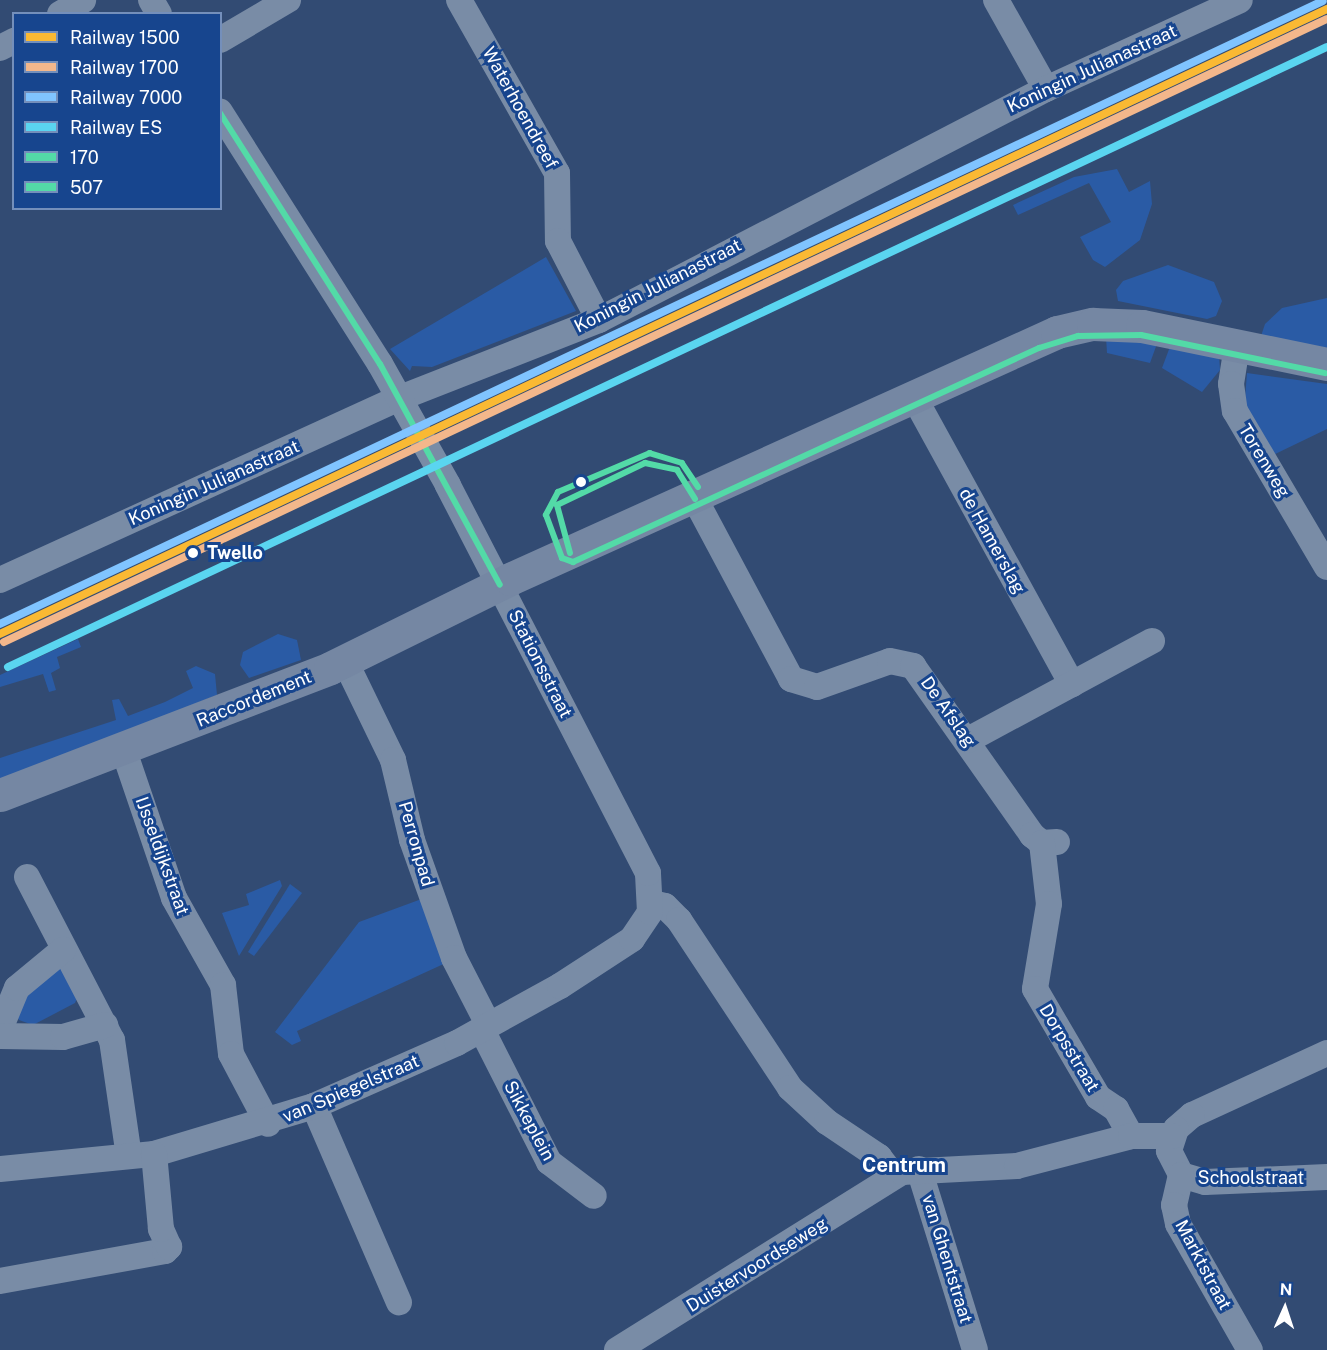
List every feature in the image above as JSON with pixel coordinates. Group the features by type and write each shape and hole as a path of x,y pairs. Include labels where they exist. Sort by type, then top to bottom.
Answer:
{"street":[{"path":"63,12 83,0"},
{"path":"222,39 288,0"},
{"name":"Waterhoendreef","path":"459,0 557,172 558,242 599,320"},
{"path":"996,0 1046,89"},
{"name":"Koningin Julianastraat","path":"0,580 399,398 599,320 1046,89 1240,0"},
{"name":"Stationsstraat","path":"222,115 399,398 500,585 648,873 652,903"},
{"name":"Raccordement","path":"0,795 124,751 345,661 500,585 695,499 1036,340 1086,325 1142,326 1327,364"},
{"name":"Torenweg","path":"1237,346 1231,384 1235,411 1327,567"},
{"name":"de Hamerslag","path":"914,396 1072,684"},
{"name":"De Afslag","path":"695,499 791,679 817,687 885,663 908,663 1050,843"},
{"path":"968,740 1152,641"},
{"name":"Perronpad","path":"345,661 393,760 412,840 454,958 485,1028"},
{"name":"IJsseldijkstraat","path":"124,751 174,898 223,985 231,1054 268,1124"},
{"name":"Dorpsstraat","path":"1050,843 1049,904 1035,989 1098,1097 1116,1109 1131,1136"},
{"path":"0,1281 153,1256 169,1247 161,1229 115,1052 105,1025 63,950 27,877"},
{"path":"652,903 666,906 679,920 790,1088 826,1122 879,1156 894,1176 919,1168 1028,1164 1131,1136 1172,1136 1192,1115 1327,1053"},
{"name":"van Spiegelstraat","path":"0,1169 141,1155 268,1124 314,1106 485,1028 632,939 647,922 652,903"},
{"path":"0,1029 17,988 63,950"},
{"path":"0,1036 63,1037 105,1025"},
{"name":"Sikkeplein","path":"485,1028 549,1162 594,1196"},
{"path":"314,1106 399,1302"},
{"name":"Schoolstraat","path":"1172,1136 1171,1158 1181,1175 1205,1182 1327,1177"},
{"name":"van Ghentstraat","path":"919,1168 975,1350"},
{"name":"Marktstraat","path":"1181,1175 1174,1205 1178,1224 1250,1350"},
{"name":"Duistervoordseweg","path":"617,1350 894,1176"}],"shaded area":[{"path":"1117,169 1129,192 1150,181 1152,204 1140,240 1105,267 1093,260 1080,237 1111,222 1089,183 1018,215 1013,205 1074,177"},
{"path":"546,257 576,311 432,367 412,366 410,371 390,349"},
{"path":"1168,265 1214,282 1222,301 1216,316 1207,319 1118,301 1116,290 1123,281"},
{"path":"1327,298 1327,350 1260,339 1265,324 1282,308"},
{"path":"1106,337 1158,341 1150,363 1107,353"},
{"path":"1171,344 1219,354 1220,370 1202,392 1162,368"},
{"path":"1247,373 1327,384 1327,429 1271,456 1244,411"},
{"path":"278,634 297,640 301,660 249,678 240,665 243,652"},
{"path":"78,639 81,647 57,657 60,668 51,673 56,690 49,692 43,674 0,687 0,675"},
{"path":"196,666 215,674 217,695 0,782 0,758 116,720 112,700 119,699 128,716 165,702 193,688 186,671"},
{"path":"280,880 282,886 239,956 222,913 249,905 246,894"},
{"path":"290,884 302,893 254,956 248,952"},
{"path":"427,897 448,962 297,1031 301,1041 292,1045 275,1032 359,922"},
{"path":"62,968 78,996 75,1003 33,1025 19,1020 15,1015 42,970"}],"rail line":[{"name":"7000","path":"0,624 1323,1"},
{"name":"1500","path":"0,634 1327,9"},
{"name":"1700","path":"4,642 1327,19"},
{"name":"ES","path":"8,667 1327,47"}],"transit line":[{"name":"170","path":"222,116 380,364 500,585"},
{"name":"507","path":"698,487 682,463 650,453 558,492 546,515 562,558 573,562 1039,348 1078,336 1141,335 1325,373"},
{"name":"170","path":"570,553 557,505 645,463 677,470 695,499"}],"place":[{"name":"Twello","path":"193,553"}],"district":[{"name":"Centrum","path":"904,1165"}]}
